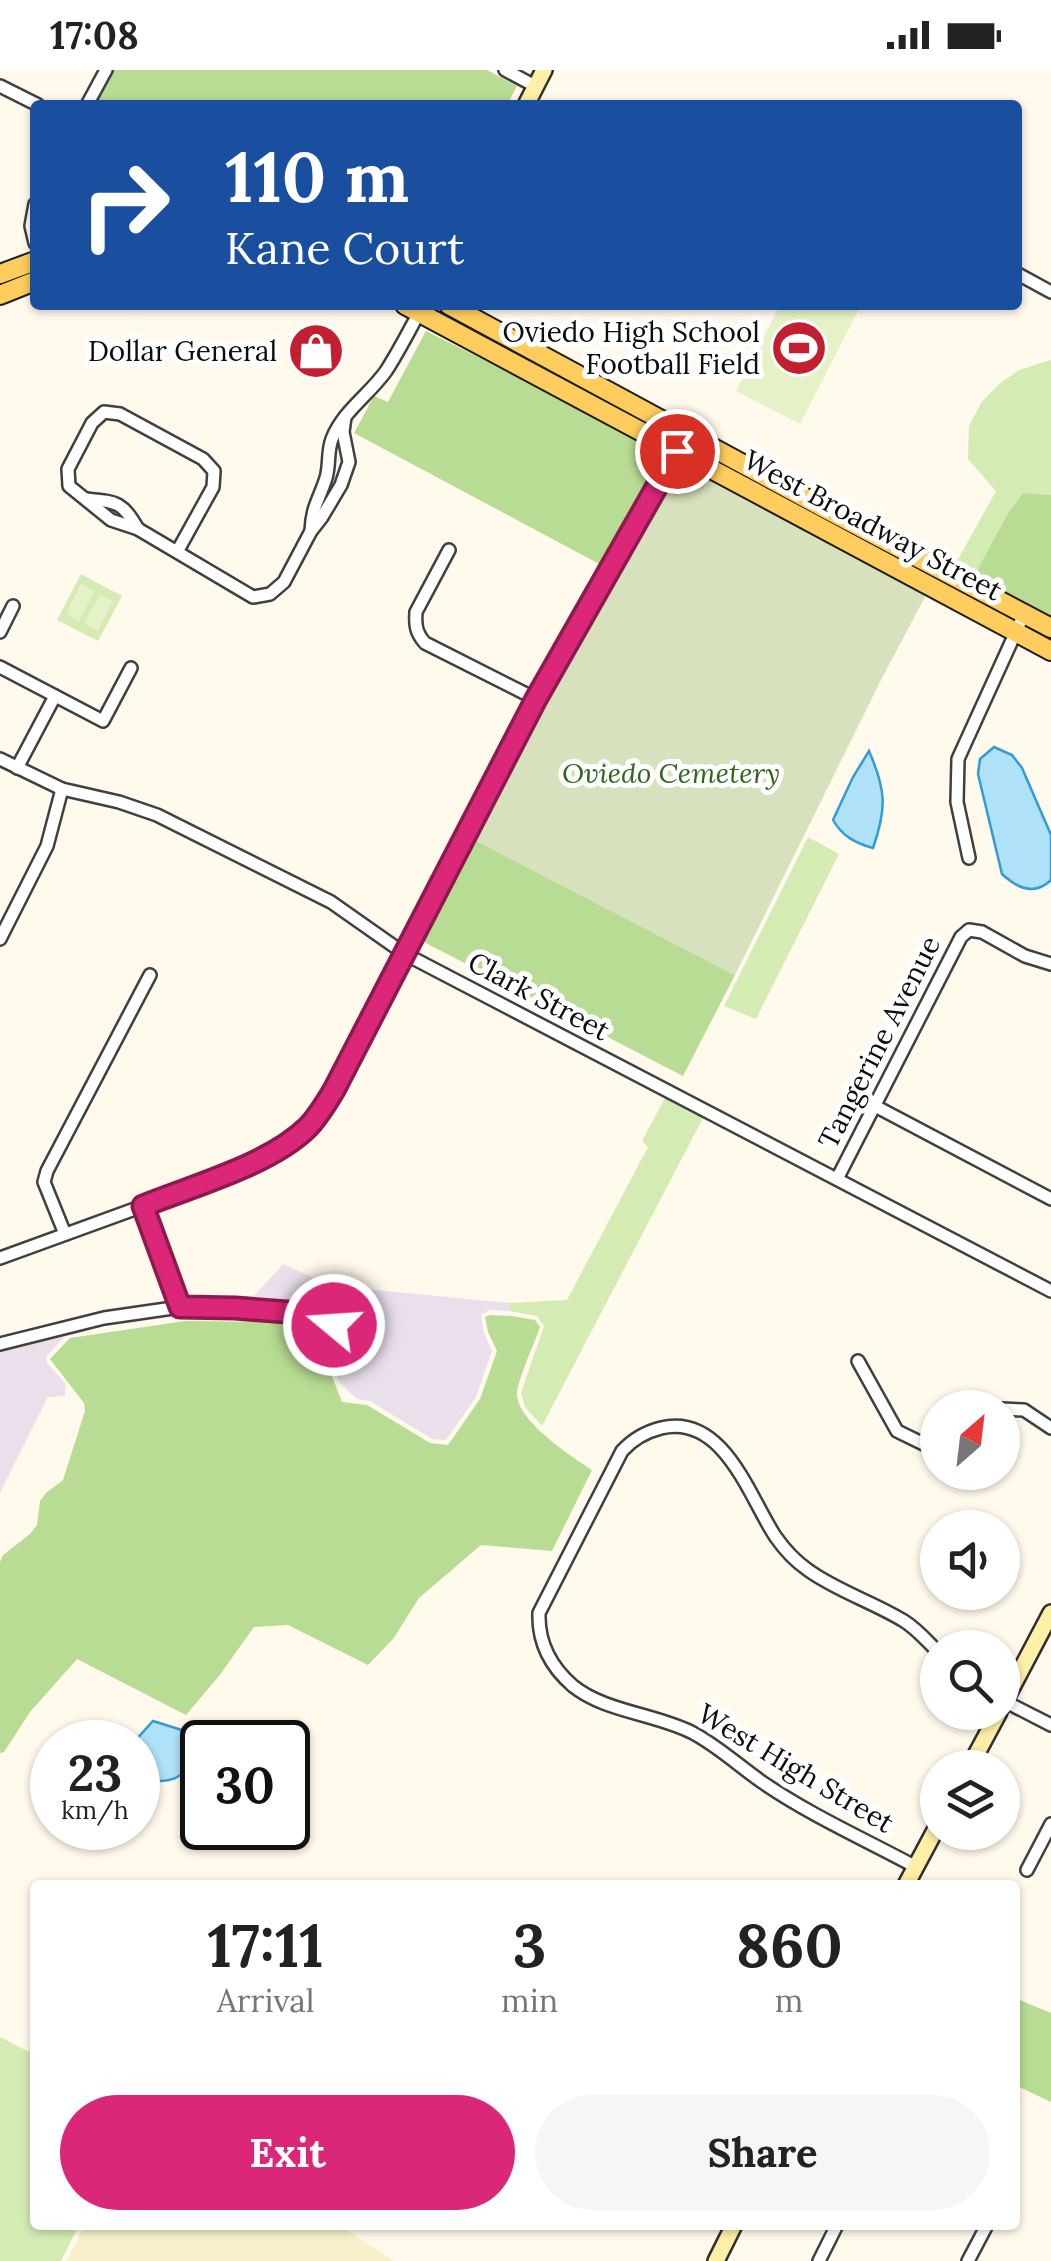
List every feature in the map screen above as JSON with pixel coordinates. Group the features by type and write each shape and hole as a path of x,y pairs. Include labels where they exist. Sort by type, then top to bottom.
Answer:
{"main road":[{"path":"0,274 30,263"},
{"path":"0,295 30,282"},
{"name":"West Broadway Street","path":"420,310 1051,651"},
{"name":"West Broadway Street","path":"458,310 1051,628"},
{"path":"601,410 615,410 628,416 646,413"},
{"path":"677,451 696,448 709,454 719,452"}],"street":[{"path":"90,100 106,70"},
{"path":"505,70 535,86"},
{"path":"528,100 544,70"},
{"path":"0,86 30,101"},
{"path":"1022,276 1051,292"},
{"path":"311,531 312,513 329,469 331,442 352,406 386,370 415,310"},
{"path":"178,552 213,487 214,471 203,459 120,414 104,412 92,423 68,469 69,486 111,520 138,530 253,597 270,594 284,582 347,472 343,432 346,417"},
{"path":"331,442 347,444"},
{"path":"0,1258 250,1163 292,1141 308,1126 334,1090 536,699 677,451"},
{"path":"329,469 347,472"},
{"path":"448,550 416,612 419,636 536,699"},
{"path":"0,632 14,606"},
{"path":"969,858 957,802 958,758 1024,614"},
{"path":"0,667 103,721 132,668"},
{"path":"18,768 56,696"},
{"name":"Clark Street","path":"0,760 62,789 158,815 331,902 405,954 1051,1292"},
{"path":"0,939 47,846 62,789"},
{"name":"Tangerine Avenue","path":"837,1179 961,937 969,930 982,932 1025,956 1051,964"},
{"path":"65,1234 44,1182 47,1171 150,975"},
{"path":"875,1106 1051,1199"},
{"path":"143,1206 180,1307"},
{"path":"0,1344 104,1318 180,1307 313,1314 334,1325"},
{"path":"858,1361 898,1431 920,1442"},
{"path":"1020,1410 1051,1428"},
{"name":"West High Street","path":"916,1867 762,1782 722,1750 691,1732 602,1702 576,1688 560,1673 538,1631 539,1613 614,1465 631,1442 668,1426 691,1427 710,1437 726,1454 777,1539 810,1572 906,1622 920,1633"},
{"path":"1020,1671 1051,1613"},
{"path":"1020,1712 1051,1725"},
{"path":"1026,1870 1051,1824"},
{"path":"909,1880 925,1850"},
{"path":"716,2261 732,2230"},
{"path":"819,2261 835,2230"},
{"path":"968,2261 984,2230"}],"shaded area":[{"path":"283,1264 359,1299 365,1289 509,1303 510,1311 490,1310 481,1315 492,1351 476,1397 446,1440 432,1439 370,1401 357,1399 339,1382 321,1336 294,1318 284,1318 285,1316 311,1319 335,1332 340,1323 314,1308 254,1296"},
{"path":"89,1327 64,1337 46,1357 65,1383 65,1396 48,1397 0,1493 0,1349"},
{"path":"82,2230 347,2230 394,2261 67,2261"}],"green space":[{"path":"111,70 487,70 517,86 510,100 95,100"},
{"name":"Oviedo High School Football Field","path":"777,310 858,310 800,424 736,391"},
{"path":"426,331 663,453 603,566 354,433 374,396 388,402"},
{"path":"1051,360 1051,495 1023,493 965,592 946,581 996,491 968,459 969,426 981,403 999,384 1019,370"},
{"name":"Oviedo Cemetery","path":"681,467 694,468 926,595 735,975 471,838 544,697 669,473"},
{"path":"1023,493 1051,495 1051,638 965,592"},
{"path":"81,574 122,596 98,641 57,620"},
{"path":"81,584 95,591 79,621 66,614"},
{"path":"100,594 113,601 98,631 84,623"},
{"path":"808,837 839,854 756,1019 724,1006"},
{"path":"471,838 735,975 683,1076 418,939"},
{"path":"666,1096 703,1118 542,1426 525,1407 521,1393 544,1326 537,1316 510,1311 509,1303 567,1300 648,1147 642,1141"},
{"path":"485,1317 535,1320 540,1327 518,1388 519,1404 547,1437 592,1470 552,1551 481,1545 419,1598 393,1639 368,1665 288,1625 254,1627 186,1715 77,1659 0,1753 0,1562 37,1525 40,1501 63,1480 85,1411 84,1403 50,1359 70,1338 185,1321 292,1322 318,1340 342,1402 367,1405 430,1443 448,1445 480,1399 497,1351"},
{"path":"1020,2000 1051,2013 1051,2102 1020,2087"},
{"path":"0,2037 30,2052 30,2230 76,2230 61,2261 0,2261"}],"water":[{"path":"994,747 1012,755 1022,768 1051,835 1051,880 1039,888 1020,886 1002,874 978,774 980,759"},
{"path":"869,751 883,799 873,848 850,838 833,820"},
{"path":"160,1723 180,1729 180,1775 160,1781"}],"place":[{"name":"Oviedo High School Football Field","path":"799,348"},
{"name":"Dollar General","path":"316,351"}],"route":[{"path":"334,1325 313,1314 286,1310 180,1307 143,1206 268,1154 292,1141 320,1112 536,699 677,451"}]}
